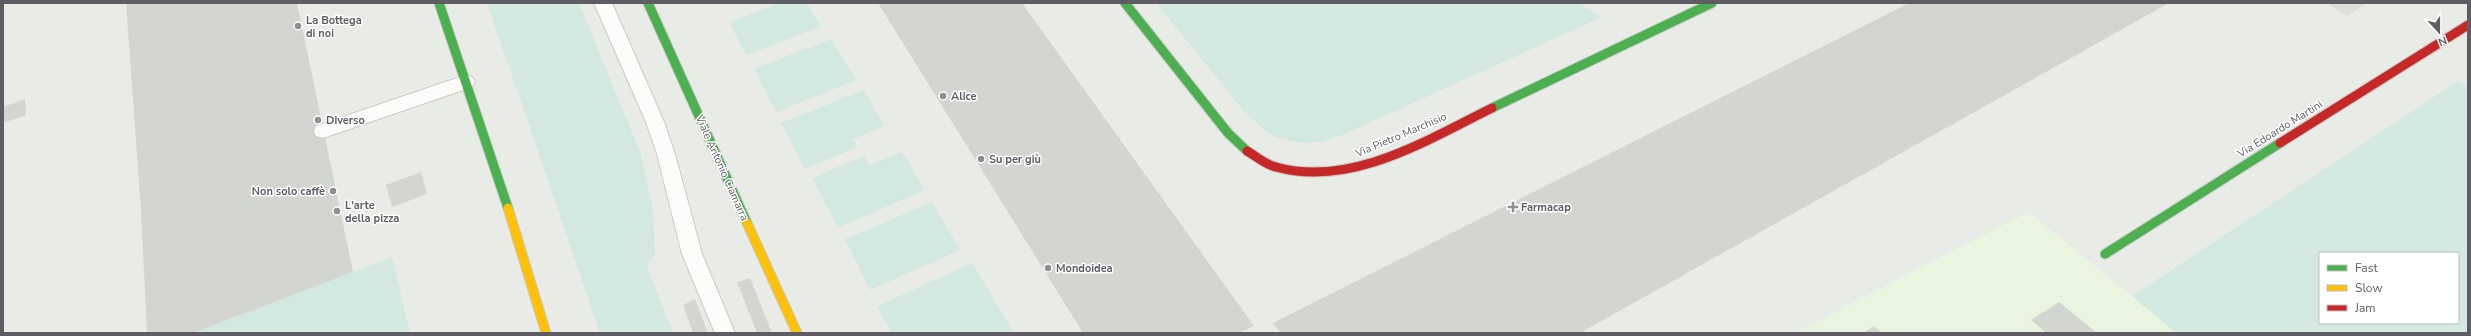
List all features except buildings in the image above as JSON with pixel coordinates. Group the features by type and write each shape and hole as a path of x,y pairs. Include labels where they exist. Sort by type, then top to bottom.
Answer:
{"street":[{"path":"440,3 514,224 546,333"},
{"name":"Viale Antonio Ciamarra","path":"648,3 797,333"},
{"name":"Via Pietro Marchisio","path":"1125,3 1237,143 1269,167 1299,174 1319,174 1359,166 1403,150 1712,3"},
{"name":"Via Edoardo Martini","path":"2105,254 2468,25"}],"lane":[{"path":"603,3 655,122 668,161 692,254 725,333"},
{"path":"324,131 466,82"}],"shaded area":[{"path":"487,3 579,3 641,154 653,210 655,254 647,266 673,333 600,333"},
{"path":"780,3 807,3 821,27 746,55 729,22"},
{"path":"1156,3 1578,3 1602,17 1345,134 1322,142 1303,143 1275,137 1265,131 1243,110"},
{"path":"2327,3 2367,3 2347,16"},
{"path":"831,39 856,80 776,112 754,69"},
{"path":"2458,81 2468,87 2468,333 2176,333 2132,296"},
{"path":"863,90 885,126 853,139 857,147 805,169 781,123"},
{"path":"902,152 925,190 838,228 812,178 864,156 869,165"},
{"path":"932,202 960,250 870,290 845,239"},
{"path":"2029,212 2176,333 1794,333"},
{"path":"392,257 410,333 193,333"},
{"path":"972,263 1014,333 892,333 877,306"}],"traffic: fast":[{"path":"439,3 508,208"},
{"path":"648,3 747,223"},
{"path":"1125,3 1228,133 1247,151"},
{"path":"1492,108 1712,3"},
{"path":"2105,254 2280,143"}],"traffic: slow":[{"path":"508,208 546,333"},
{"path":"747,223 797,333"}],"traffic: jam":[{"path":"2280,143 2468,25"},
{"path":"1247,151 1275,167 1305,173 1337,171 1370,163 1403,151 1492,108"}],"place":[{"name":"La Bottega di noi","path":"298,26"},
{"name":"Alice","path":"943,96"},
{"name":"Diverso","path":"318,120"},
{"name":"Su per giù","path":"981,159"},
{"name":"Non solo caffè","path":"333,191"},
{"name":"Farmacap","path":"1513,207"},
{"name":"L'arte della pizza","path":"337,211"},
{"name":"Mondoidea","path":"1048,268"}]}
